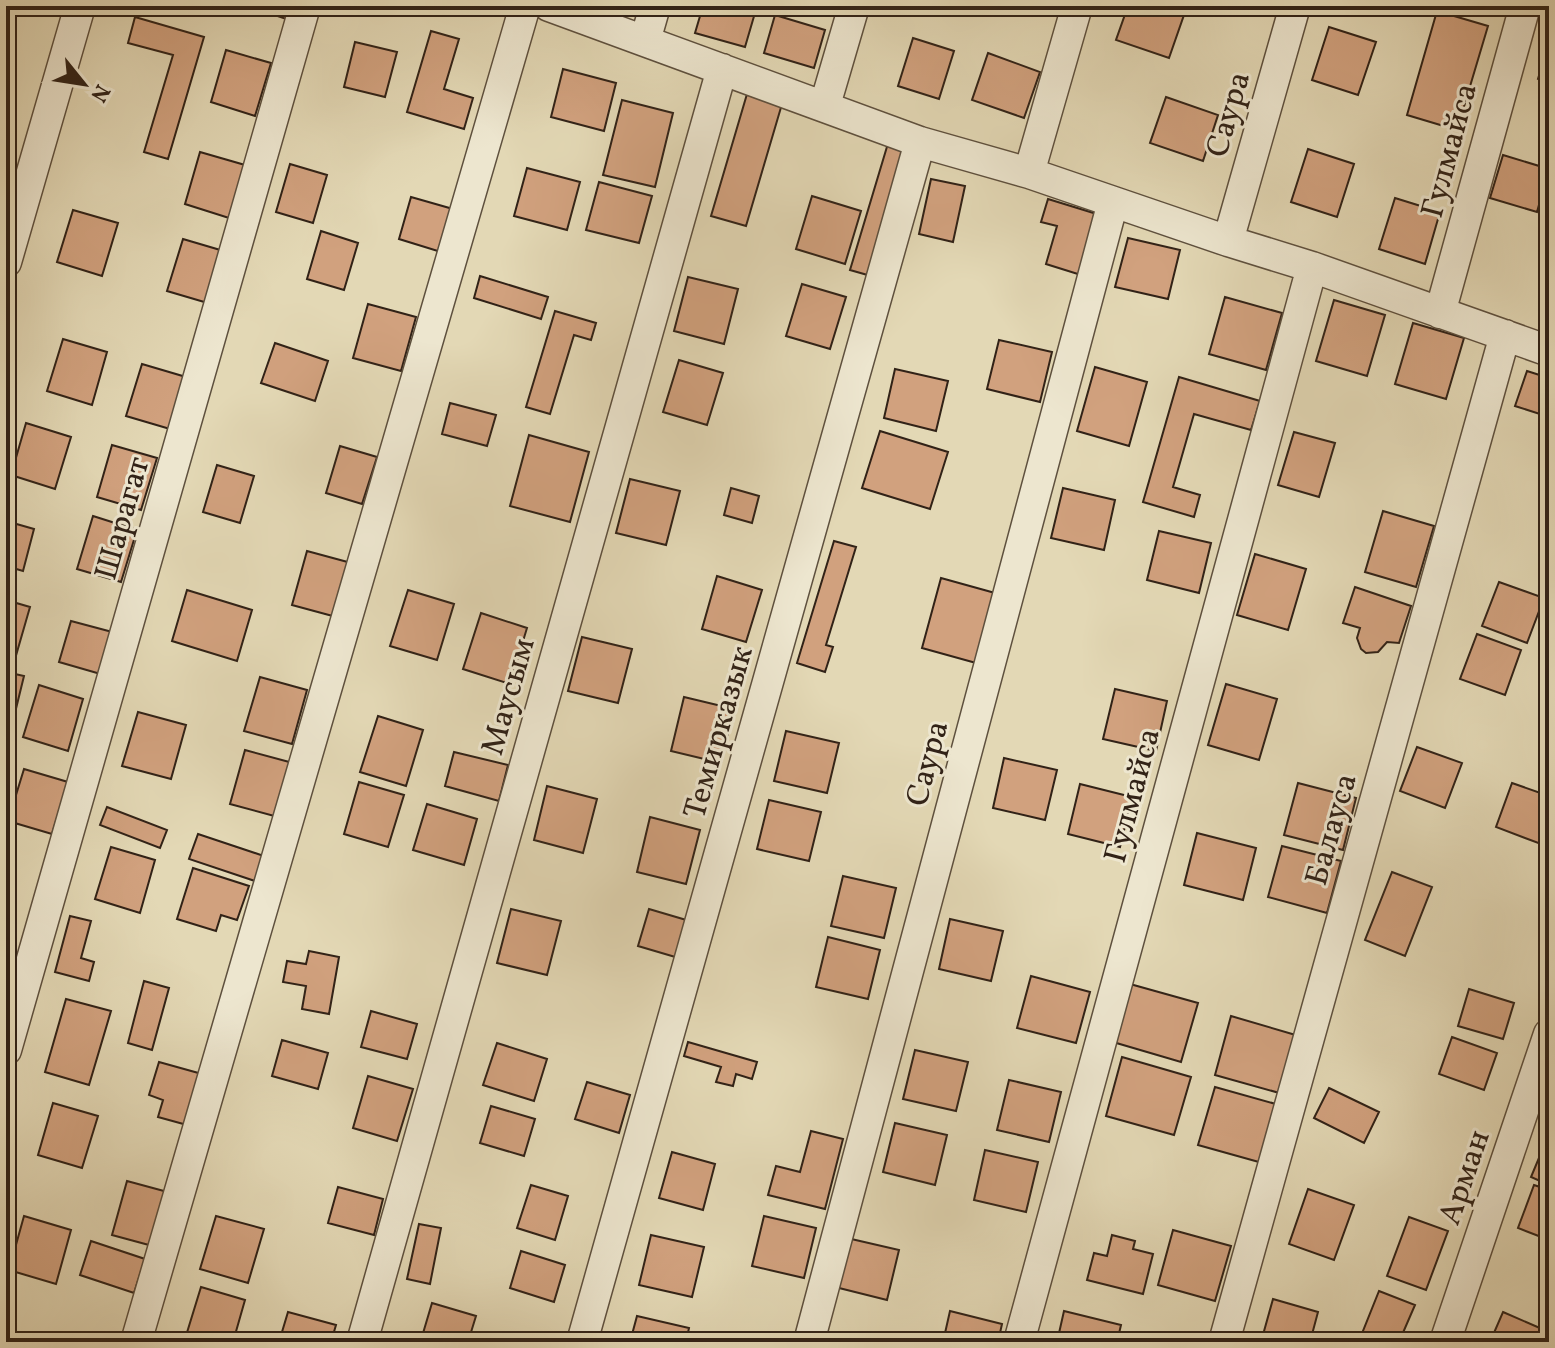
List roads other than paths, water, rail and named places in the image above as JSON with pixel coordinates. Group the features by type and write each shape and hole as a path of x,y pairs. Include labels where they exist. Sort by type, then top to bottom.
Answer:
{"street":[{"path":"6,262 80,6"},
{"name":"Шарагат","path":"6,1050 305,6"},
{"path":"136,1342 525,6"},
{"path":"549,6 920,142 1029,173 1312,267 1549,351"},
{"path":"645,41 655,6"},
{"path":"825,105 854,6"},
{"path":"1029,173 1077,6"},
{"name":"Саура","path":"1228,241 1295,6"},
{"name":"Гулмайса","path":"1440,313 1525,6"},
{"name":"Маусым","path":"362,1342 722,69"},
{"name":"Темирказык","path":"582,1342 920,142"},
{"name":"Саура","path":"809,1342 1113,202"},
{"name":"Гулмайса","path":"1019,1342 1312,267"},
{"name":"Балауса","path":"1224,1342 1505,335"},
{"name":"Арман","path":"1445,1342 1549,1034"}]}
